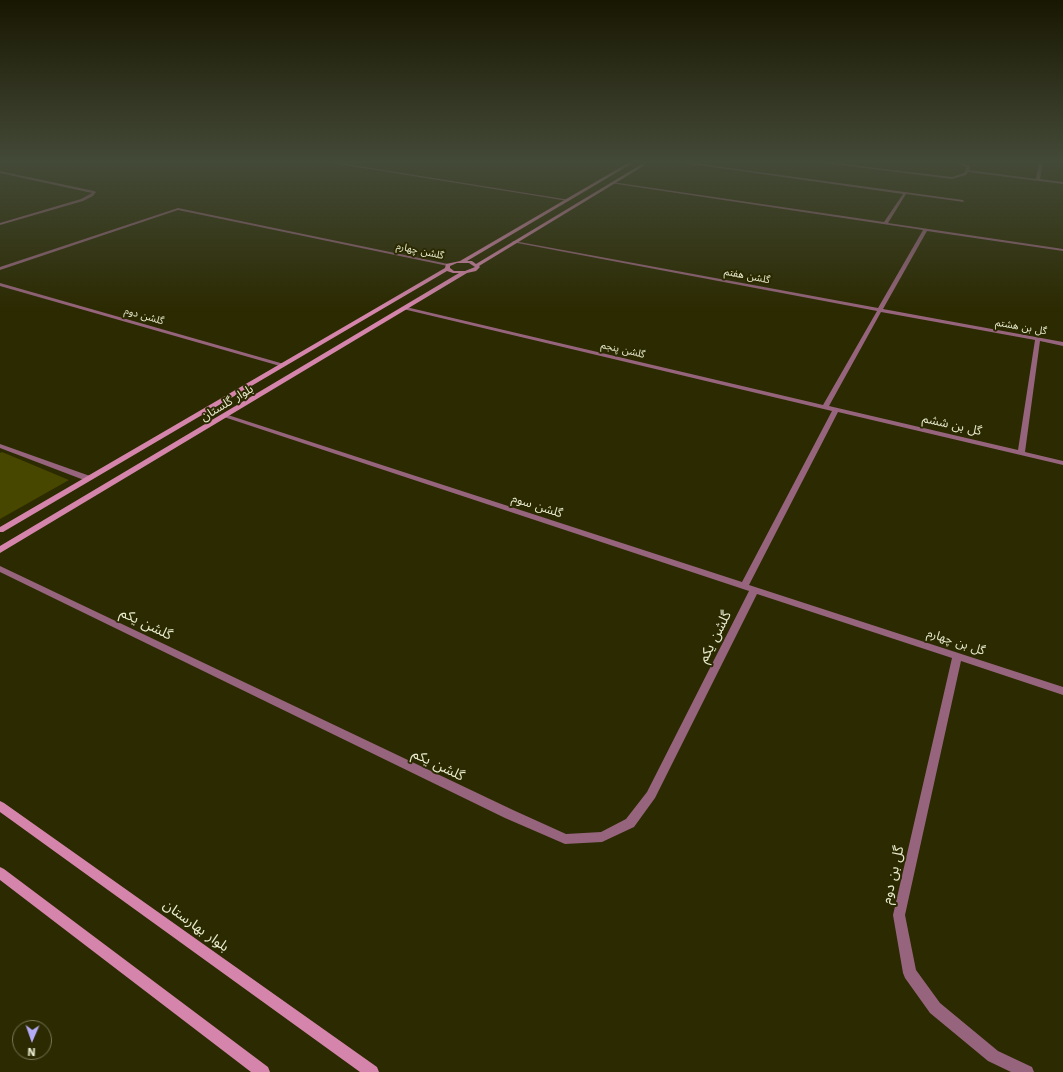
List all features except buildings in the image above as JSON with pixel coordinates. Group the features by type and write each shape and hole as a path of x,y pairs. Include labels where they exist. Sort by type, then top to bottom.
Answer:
{"street":[{"path":"0,224 38,212"},
{"name":"گلشن چهارم","path":"0,269 169,212"},
{"name":"گلشن چهارم","path":"192,212 448,267"},
{"path":"461,262 547,212"},
{"path":"461,262 476,265 564,212"},
{"path":"805,212 1063,250"},
{"path":"885,224 893,212"},
{"path":"825,407 925,230"},
{"name":"گلشن هفتم","path":"514,242 976,328"},
{"name":"بلوار گلستان","path":"0,530 87,478 282,366 448,267 461,262"},
{"name":"بلوار گلستان","path":"0,550 406,309 465,272 477,268 476,265"},
{"path":"448,267 452,272 465,272"},
{"name":"گلشن دوم","path":"0,284 282,366"},
{"name":"گلشن پنجم","path":"406,309 836,409"},
{"name":"گل بن هشتم","path":"976,328 1063,344"},
{"path":"1021,453 1038,339"},
{"name":"گل بن ششم","path":"836,409 1063,463"},
{"name":"گلشن یکم","path":"0,569 509,814 565,839 602,837 630,823 651,795 836,409"},
{"name":"گلشن سوم","path":"226,416 841,617"},
{"path":"0,446 87,478"},
{"name":"گل بن چهارم","path":"841,617 1063,691"},
{"name":"گل بن دوم","path":"957,656 899,915 910,973 935,1008 993,1056 1027,1072"},
{"name":"بلوار بهارستان","path":"0,806 372,1072"},
{"path":"0,872 263,1072"}],"shaded area":[{"path":"2,452 69,480 0,519 0,453"}]}
